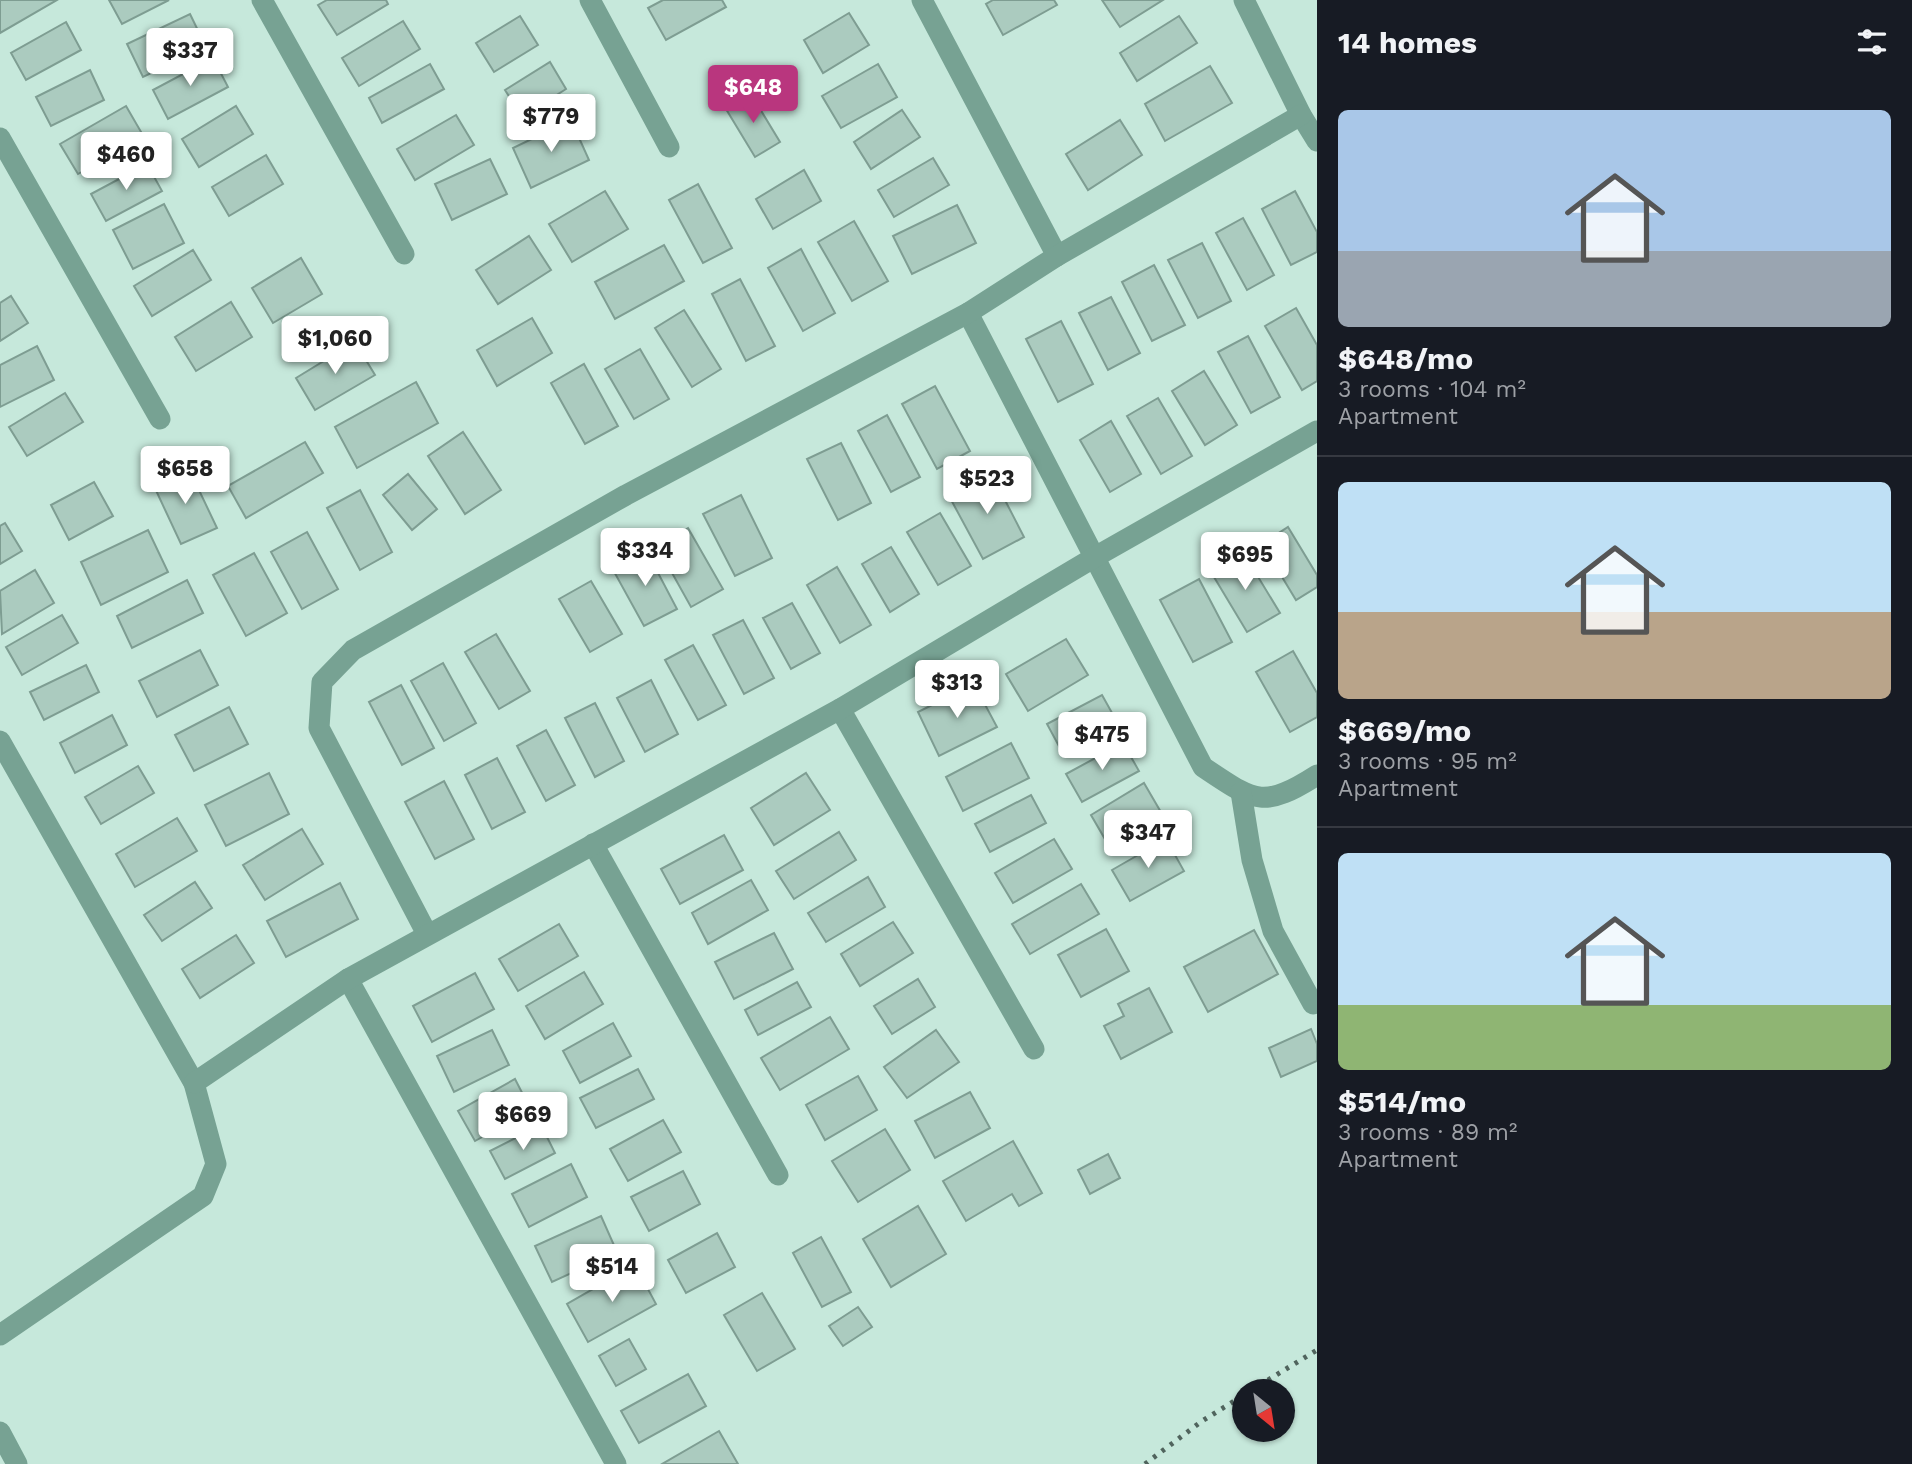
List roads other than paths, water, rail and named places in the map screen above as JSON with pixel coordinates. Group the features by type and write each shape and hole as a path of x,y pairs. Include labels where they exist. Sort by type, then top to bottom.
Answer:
{"street":[{"path":"262,0 404,254"},
{"path":"590,0 669,147"},
{"path":"922,0 1057,256"},
{"path":"1244,0 1301,115 1317,141"},
{"path":"427,934 319,728 322,682 353,650 626,495 968,313 1057,256 1301,115"},
{"path":"0,138 160,419"},
{"path":"968,313 1203,767 1241,792 1263,798 1289,793 1317,775"},
{"path":"194,1083 348,979 840,709 1095,557 1317,431"},
{"path":"840,709 1034,1049"},
{"path":"0,741 194,1083 216,1164 203,1196 0,1335"},
{"path":"1241,792 1252,860 1273,931 1313,1004"},
{"path":"593,844 778,1175"},
{"path":"348,979 616,1464"},
{"path":"0,1432 17,1464"}],"railway":[{"path":"1270,1379 1317,1350"},
{"path":"1145,1464 1202,1421 1232,1402"}]}
